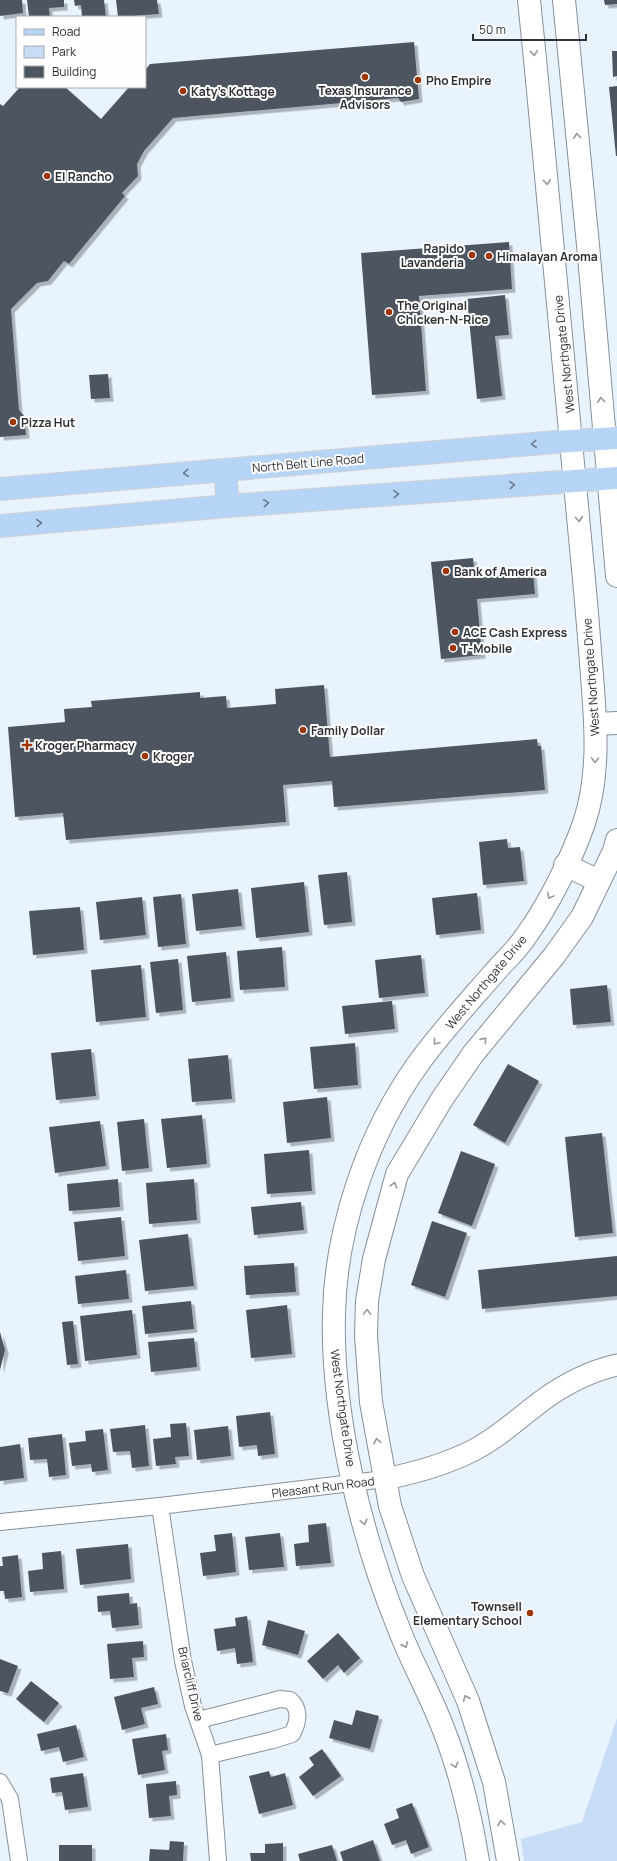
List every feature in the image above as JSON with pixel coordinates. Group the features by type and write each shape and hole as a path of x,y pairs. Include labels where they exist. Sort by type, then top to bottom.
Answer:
{"main road":[{"name":"West Northgate Drive","path":"478,1861 462,1788 444,1730 398,1627 382,1582 353,1484 339,1398 334,1338 336,1287 340,1252 349,1215 364,1169 383,1124 416,1067 448,1026 525,938 565,865 586,819 594,776 596,724 576,480 529,0"},
{"path":"564,0 611,439 617,576"},
{"path":"541,116 575,112"},
{"name":"North Belt Line Road","path":"0,489 611,439"},
{"path":"225,470 228,506"},
{"path":"0,526 228,506 612,478"},
{"path":"596,724 617,723"},
{"path":"508,1861 494,1782 468,1701 447,1656 404,1554 390,1506 372,1408 366,1336 367,1300 374,1259 397,1174 442,1099 473,1054 554,956 582,917 614,850 617,840"},
{"path":"565,865 599,881"},
{"path":"482,986 510,1008"},
{"path":"340,1252 374,1259"}],"street":[{"name":"Pleasant Run Road","path":"0,1522 160,1506 353,1484 417,1473 472,1451 503,1431 544,1399 568,1384 595,1372 617,1365"},
{"name":"Briarcliff Drive","path":"160,1506 184,1661 194,1706 210,1755 218,1861"},
{"path":"199,1720 280,1699 290,1700 298,1710 297,1726 292,1734 210,1755"},
{"path":"0,1782 10,1800 16,1832 19,1861"}],"green space":[{"path":"617,1718 617,1861 524,1861 521,1839 582,1822"}],"building":[{"path":"0,0 22,0 23,13 0,16"},
{"path":"27,0 64,0 64,7 49,8 50,16 29,16"},
{"path":"74,0 104,0 106,16 82,16 81,5 75,6"},
{"path":"116,0 157,0 159,14 118,16"},
{"path":"604,0 617,0 617,4 605,5"},
{"path":"414,42 419,99 401,102 398,98 173,118 144,151 137,164 138,176 122,193 125,196 69,264 64,261 48,281 37,283 11,309 19,410 24,416 26,435 0,437 0,104 3,106 19,88 66,88 101,119 128,88 146,88 146,69 150,64"},
{"path":"612,51 617,51 617,76 613,77"},
{"path":"617,86 617,156 616,156 609,87"},
{"path":"509,242 512,289 419,296 426,391 372,395 361,253"},
{"path":"505,295 509,335 495,336 502,396 477,399 467,299"},
{"path":"108,374 110,398 91,399 89,375"},
{"path":"473,558 475,578 533,572 535,594 477,599 482,655 441,659 431,562"},
{"name":"Kroger","path":"324,685 330,757 537,739 538,746 541,746 545,790 334,807 332,781 283,785 286,822 66,840 63,813 15,817 8,727 65,722 64,709 92,707 91,701 200,692 200,698 226,696 227,708 276,704 275,689"},
{"path":"507,839 508,848 520,847 524,881 483,885 479,842"},
{"path":"347,872 352,922 324,925 318,875"},
{"path":"304,882 309,932 256,938 251,888"},
{"path":"238,889 242,926 196,931 192,894"},
{"path":"477,893 481,930 436,935 432,898"},
{"path":"181,894 186,944 158,947 153,897"},
{"path":"142,897 146,935 100,940 96,902"},
{"path":"80,907 84,950 33,955 29,911"},
{"path":"282,947 285,987 240,990 237,951"},
{"path":"226,952 231,998 192,1002 187,956"},
{"path":"421,955 425,993 379,998 375,960"},
{"path":"178,959 183,1010 156,1013 150,962"},
{"path":"141,965 146,1017 96,1022 91,970"},
{"path":"607,985 611,1022 573,1025 570,989"},
{"path":"392,1001 395,1029 345,1034 342,1006"},
{"path":"355,1043 358,1085 314,1089 310,1047"},
{"path":"91,1049 96,1096 56,1100 51,1053"},
{"path":"228,1055 232,1099 192,1102 188,1059"},
{"path":"508,1064 539,1081 505,1143 473,1125"},
{"path":"327,1097 331,1138 287,1143 283,1102"},
{"path":"202,1115 207,1164 167,1168 161,1119"},
{"path":"144,1119 149,1168 122,1171 117,1122"},
{"path":"100,1121 106,1166 55,1173 49,1127"},
{"path":"602,1133 613,1233 575,1237 565,1137"},
{"path":"309,1150 312,1191 267,1194 264,1154"},
{"path":"461,1151 495,1164 472,1226 438,1213"},
{"path":"118,1179 120,1207 69,1211 67,1184"},
{"path":"194,1179 197,1220 149,1224 146,1183"},
{"path":"301,1202 304,1230 254,1235 251,1207"},
{"path":"121,1217 125,1256 78,1261 74,1222"},
{"path":"432,1221 467,1233 445,1297 411,1285"},
{"path":"188,1234 194,1286 145,1291 139,1240"},
{"path":"617,1256 617,1296 482,1309 478,1270"},
{"path":"294,1263 296,1292 246,1295 244,1266"},
{"path":"126,1270 129,1299 78,1304 75,1276"},
{"path":"191,1301 194,1329 145,1334 142,1306"},
{"path":"287,1305 292,1354 251,1358 246,1310"},
{"path":"132,1310 137,1355 85,1361 80,1316"},
{"path":"73,1321 78,1364 67,1365 62,1322"},
{"path":"0,1332 5,1350 0,1370"},
{"path":"194,1338 197,1367 151,1372 148,1342"},
{"path":"270,1412 275,1454 258,1456 257,1445 239,1447 236,1416"},
{"path":"186,1423 189,1456 175,1457 176,1464 156,1466 153,1439 171,1437 170,1424"},
{"path":"145,1425 149,1466 132,1468 130,1451 113,1452 110,1429"},
{"path":"228,1426 231,1456 197,1460 194,1430"},
{"path":"103,1429 108,1470 92,1472 91,1464 72,1466 69,1443 86,1441 85,1431"},
{"path":"62,1434 66,1475 49,1477 47,1459 30,1460 28,1438"},
{"path":"20,1444 24,1478 0,1481 0,1447"},
{"path":"326,1523 331,1563 296,1566 294,1544 309,1542 308,1525"},
{"path":"232,1533 236,1572 203,1576 200,1553 216,1551 214,1535"},
{"path":"280,1533 284,1567 249,1570 245,1537"},
{"path":"128,1544 131,1579 80,1585 76,1549"},
{"path":"61,1551 64,1589 30,1592 28,1571 43,1569 42,1553"},
{"path":"18,1555 22,1597 5,1599 4,1591 0,1591 0,1566 3,1566 2,1557"},
{"path":"129,1593 130,1604 137,1603 139,1625 112,1628 110,1611 98,1612 97,1596"},
{"path":"247,1616 253,1662 237,1664 235,1648 217,1651 214,1629 236,1626 235,1618"},
{"path":"268,1620 305,1631 298,1655 262,1645"},
{"path":"338,1633 360,1658 344,1673 338,1665 323,1679 307,1661"},
{"path":"143,1641 144,1657 132,1658 134,1677 110,1679 107,1644"},
{"path":"0,1659 18,1666 8,1693 0,1691"},
{"path":"31,1681 59,1703 44,1722 16,1699"},
{"path":"154,1687 158,1704 141,1708 145,1724 122,1730 114,1697"},
{"path":"356,1710 379,1716 370,1749 329,1738 334,1720 352,1725"},
{"path":"76,1725 84,1757 63,1762 59,1747 41,1751 37,1734"},
{"path":"166,1734 168,1750 162,1751 165,1770 138,1775 132,1739"},
{"path":"322,1749 341,1776 313,1796 299,1777 314,1765 309,1758"},
{"path":"269,1771 271,1777 285,1773 293,1805 259,1814 249,1776"},
{"path":"83,1773 88,1807 65,1810 62,1792 52,1793 50,1778"},
{"path":"176,1781 177,1795 169,1796 171,1816 149,1818 146,1784"},
{"path":"412,1803 429,1847 411,1854 406,1840 392,1845 384,1824 399,1818 396,1809"},
{"path":"373,1840 380,1861 343,1861 340,1852"},
{"path":"170,1841 184,1842 183,1861 149,1861 150,1849 169,1850"},
{"path":"283,1843 283,1861 251,1861 250,1853 265,1853 265,1844"},
{"path":"59,1845 92,1845 92,1861 59,1861"},
{"path":"332,1845 337,1861 300,1861 298,1854"}],"place":[{"name":"Texas Insurance Advisors","path":"365,77"},
{"name":"Pho Empire","path":"418,80"},
{"name":"Katy's Kottage","path":"183,91"},
{"name":"El Rancho","path":"47,176"},
{"name":"Rapido Lavanderia","path":"472,255"},
{"name":"Himalayan Aroma","path":"489,256"},
{"name":"The Original Chicken-N-Rice","path":"389,312"},
{"name":"Pizza Hut","path":"13,422"},
{"name":"Bank of America","path":"446,571"},
{"name":"ACE Cash Express","path":"455,632"},
{"name":"T-Mobile","path":"453,648"},
{"name":"Family Dollar","path":"303,730"},
{"name":"Kroger Pharmacy","path":"27,745"},
{"name":"Kroger","path":"145,756"},
{"name":"Townsell Elementary School","path":"530,1613"}]}
